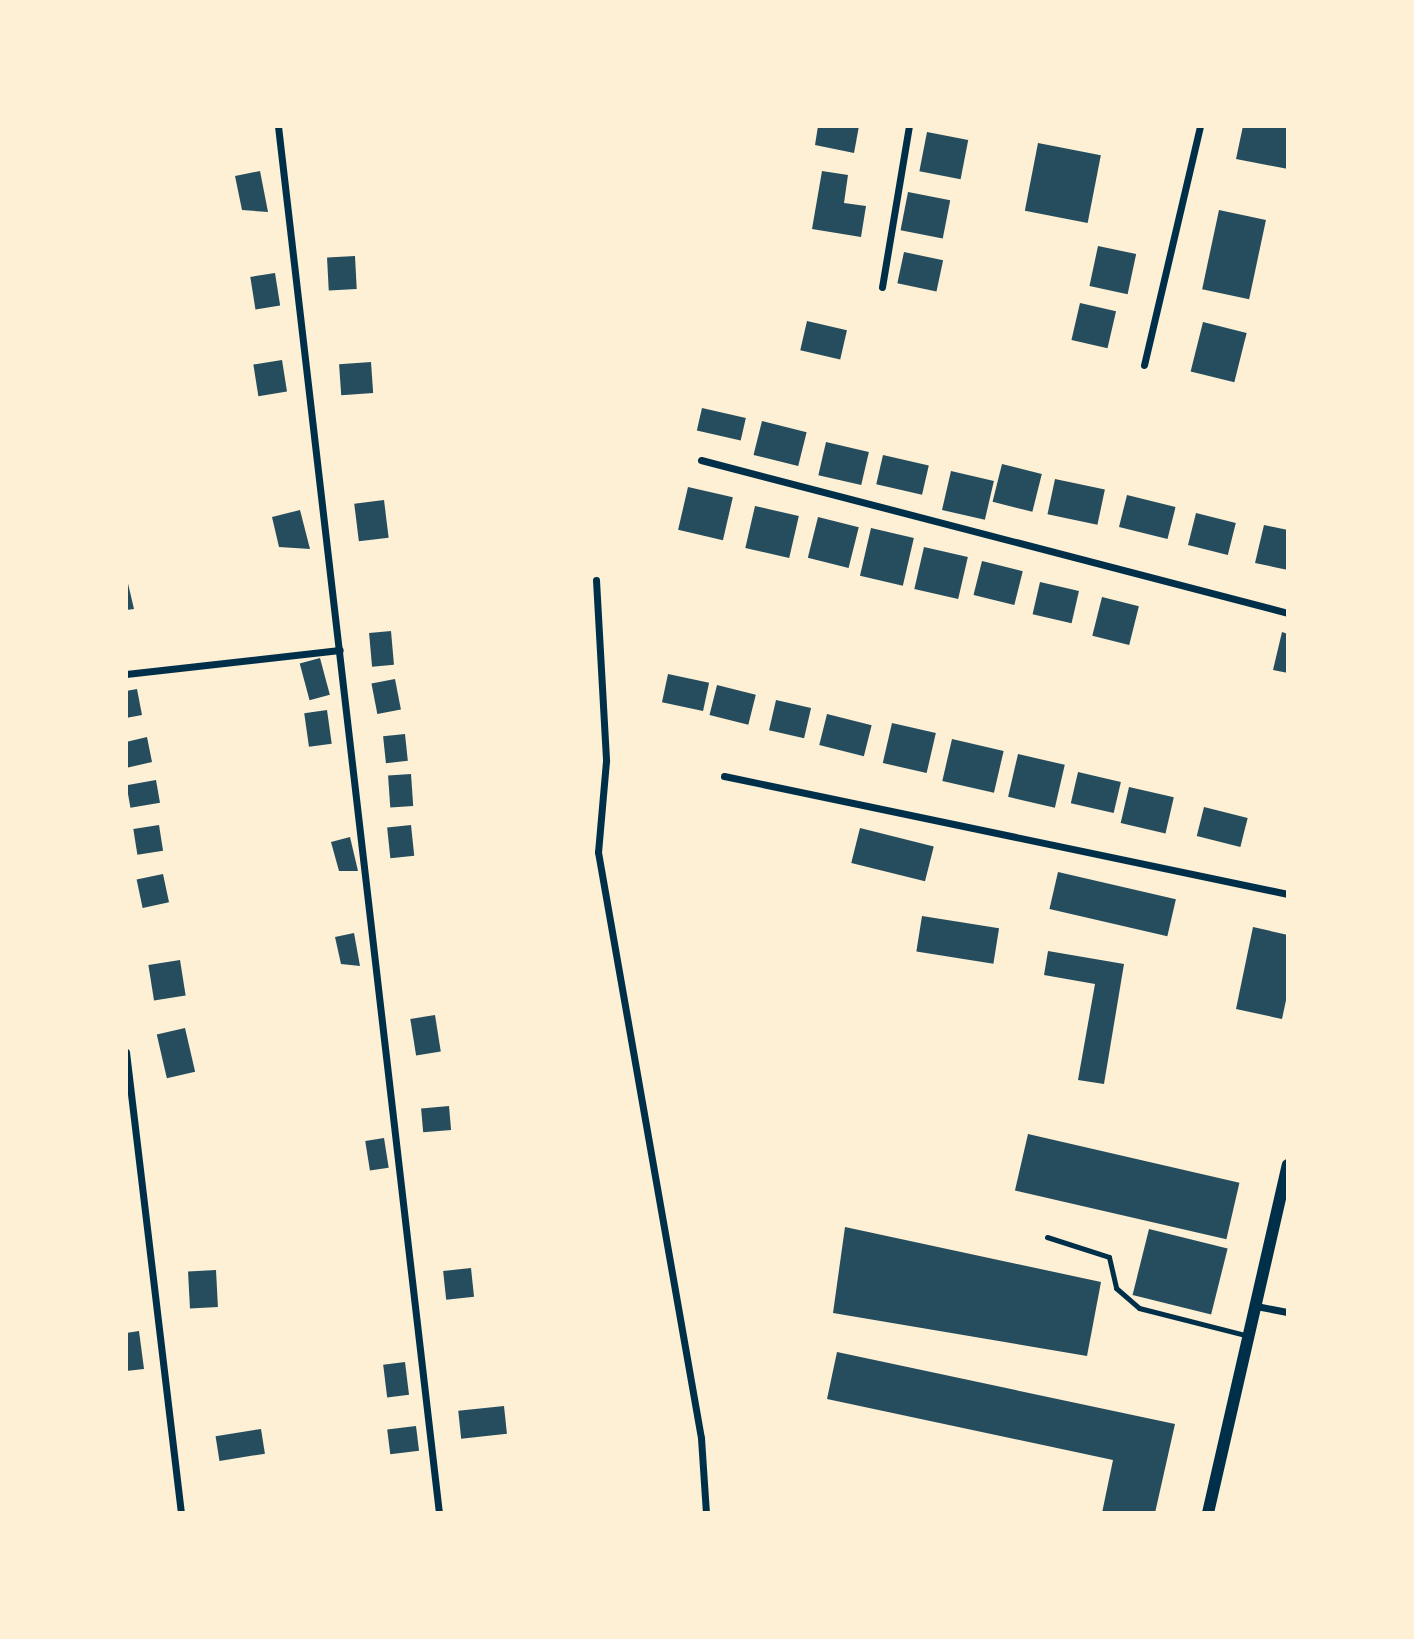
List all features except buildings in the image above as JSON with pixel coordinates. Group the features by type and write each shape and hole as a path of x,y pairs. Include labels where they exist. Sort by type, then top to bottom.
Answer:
{"street":[{"path":"278,126 439,1513"},
{"path":"882,287 909,126"},
{"path":"1144,365 1200,126"},
{"path":"701,460 1288,613"},
{"path":"596,580 606,761 598,852 701,1438 706,1513"},
{"path":"126,674 340,650"},
{"path":"724,776 1288,894"},
{"path":"126,1052 181,1513"},
{"path":"1208,1513 1288,1165"},
{"path":"1256,1306 1288,1312"}],"lane":[{"path":"1046,1237 1109,1257 1116,1288 1139,1308 1249,1336"}]}
